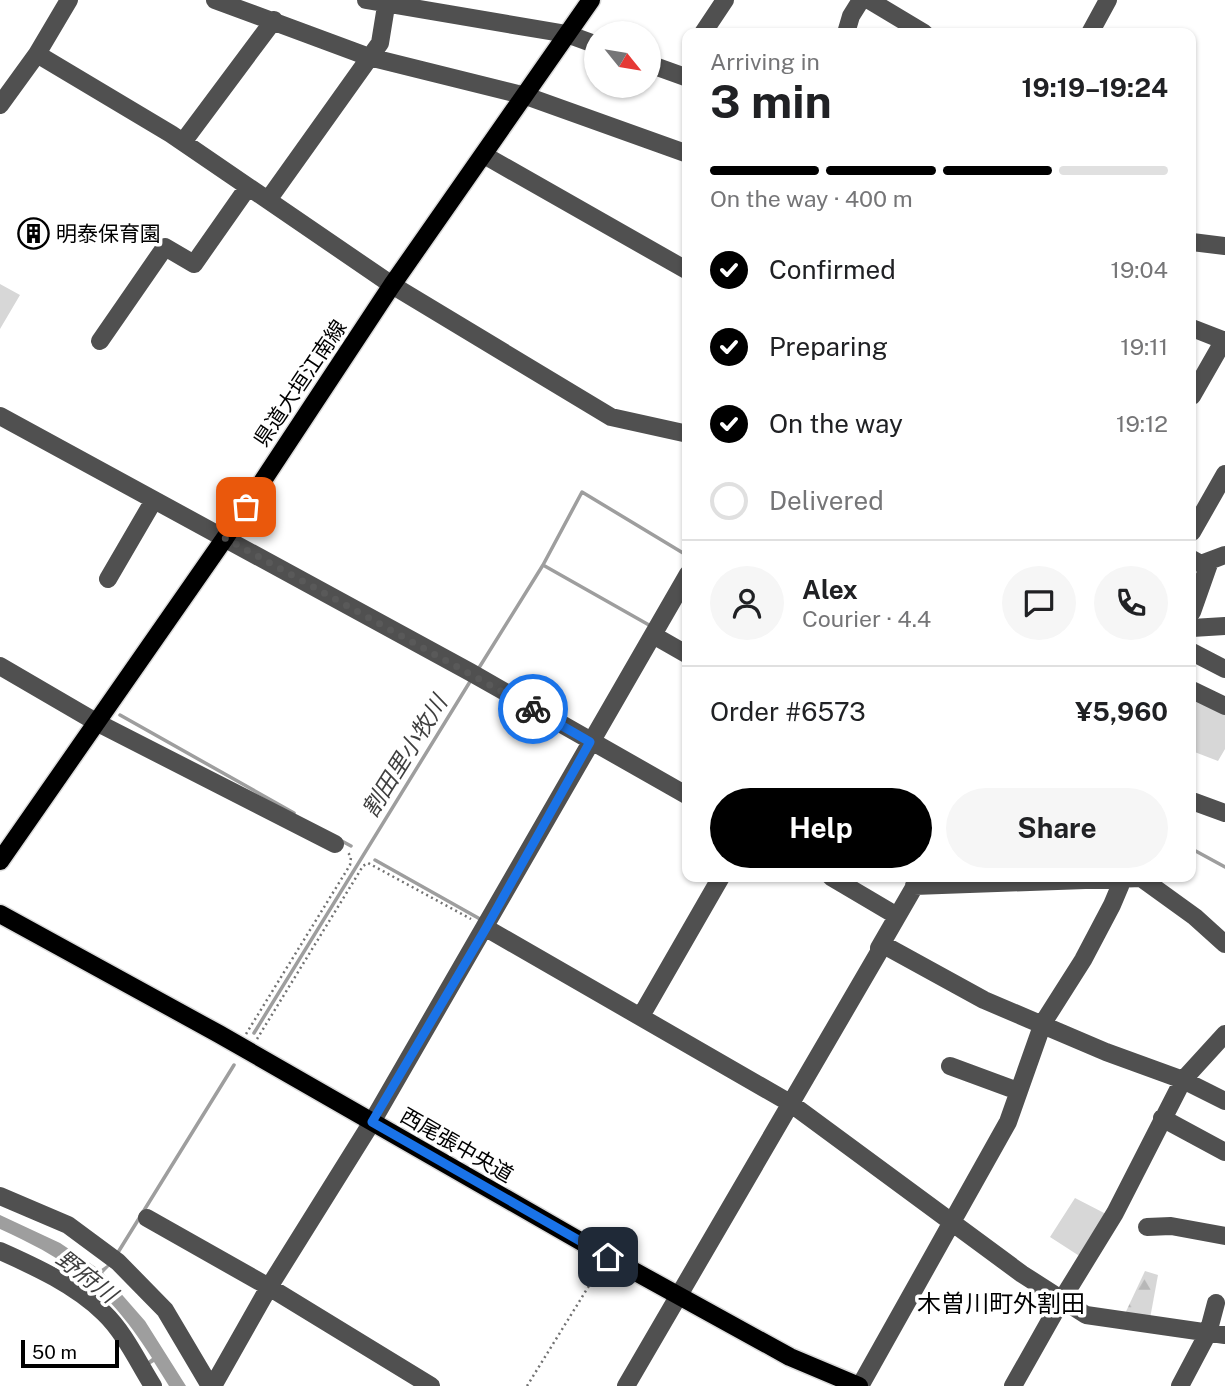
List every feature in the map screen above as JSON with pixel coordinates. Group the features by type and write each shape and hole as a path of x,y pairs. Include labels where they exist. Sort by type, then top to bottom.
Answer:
{"main road":[{"name":"県道大垣江南線","path":"0,861 225,538 392,285 592,0"},
{"name":"西尾張中央道","path":"0,914 790,1357 839,1382 860,1386"}],"street":[{"path":"0,105 37,54 69,0"},
{"path":"215,0 369,57 526,96 682,152"},
{"path":"366,0 567,34 584,40"},
{"path":"706,28 725,0"},
{"path":"847,28 860,0"},
{"path":"869,0 916,28"},
{"path":"1093,28 1108,0"},
{"path":"268,200 380,43 387,2"},
{"path":"183,142 274,20"},
{"path":"37,54 183,142 392,285 611,417 682,433"},
{"path":"662,67 682,71"},
{"path":"484,155 682,268"},
{"path":"100,341 165,247 194,264 248,187"},
{"path":"1196,242 1225,246"},
{"path":"1196,330 1224,340 1196,389"},
{"path":"0,416 474,675 682,793"},
{"path":"1196,525 1225,474"},
{"path":"108,579 154,500"},
{"path":"1196,562 1201,565 1218,558"},
{"path":"1196,604 1218,558"},
{"path":"0,1196 68,1225 114,1259 165,1310 212,1386 486,928 682,584"},
{"path":"1196,628 1225,626"},
{"path":"653,635 682,652"},
{"path":"1196,654 1225,669"},
{"path":"0,666 96,722 335,844"},
{"path":"1196,692 1225,706"},
{"path":"1196,803 1225,814"},
{"path":"641,1016 718,882"},
{"path":"839,882 897,916"},
{"path":"626,1386 879,952 916,882"},
{"path":"860,1386 1008,1122 1043,1023 1083,960 1122,882"},
{"path":"1147,882 1195,917 1225,944"},
{"path":"486,928 790,1103 922,1198 953,1224 1061,1301 1086,1315 1216,1334"},
{"path":"882,944 985,1000 1106,1052 1183,1080 1225,1101"},
{"path":"1013,1386 1115,1213 1183,1080 1225,1034"},
{"path":"950,1066 1018,1091"},
{"path":"1162,1118 1225,1152"},
{"path":"147,1217 269,1287 431,1386"},
{"path":"1147,1227 1171,1226 1225,1236"},
{"path":"0,1251 52,1276 83,1295 106,1314 153,1386"},
{"path":"1180,1386 1216,1334 1216,1303"}],"path":[{"path":"244,1049 350,865 351,857 348,851 335,844"},
{"path":"244,1049 363,866 368,863 486,928"},
{"path":"527,1386 608,1257"}],"green space":[{"path":"0,284 20,295 0,329"},
{"path":"1196,694 1225,708 1225,749 1218,761 1196,753"},
{"path":"1075,1198 1108,1215 1081,1257 1050,1237"},
{"path":"1145,1271 1158,1275 1149,1324 1122,1320"}],"water":[{"name":"野府川","path":"0,1215 60,1243 100,1270 121,1255 103,1273 145,1321 186,1386 169,1386 154,1362 144,1368 143,1365 152,1358 104,1296 69,1266 0,1229"}],"waterway":[{"path":"543,565 582,492 682,552"},
{"name":"割田里小牧川","path":"477,671 543,565 649,625"},
{"name":"割田里小牧川","path":"254,1033 471,680"},
{"path":"120,715 294,813"},
{"path":"340,840 351,846"},
{"name":"割田里小牧川","path":"1196,851 1225,867"},
{"path":"375,860 480,919"},
{"name":"割田里小牧川","path":"117,1254 234,1065"}],"way so far":[{"path":"246,507 225,538 533,709"}],"place":[{"name":"明泰保育園","path":"33,233"}],"district":[{"name":"木曽川町外割田","path":"1001,1303"}],"route":[{"path":"533,709 590,742 486,928 372,1122 608,1257"}]}
